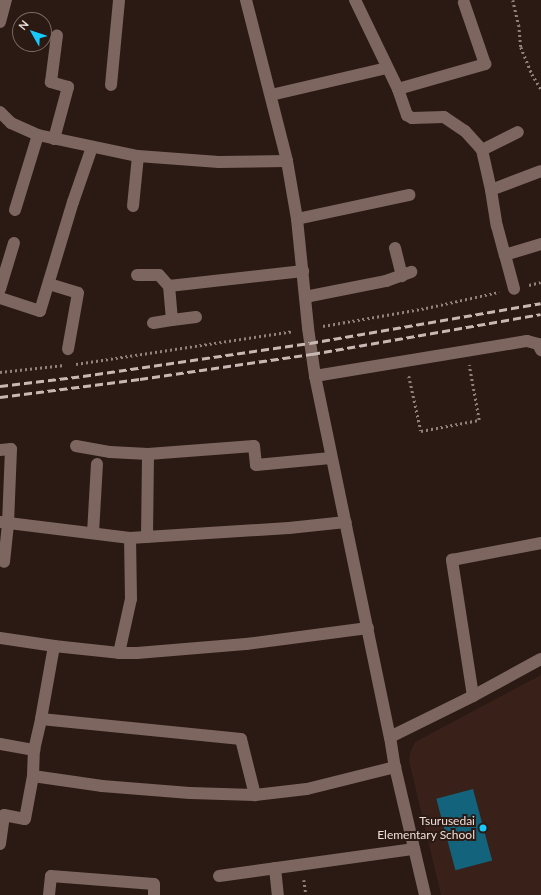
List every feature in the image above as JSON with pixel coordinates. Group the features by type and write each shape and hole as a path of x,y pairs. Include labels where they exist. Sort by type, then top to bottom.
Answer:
{"street":[{"path":"0,22 6,0"},
{"path":"111,85 119,0"},
{"path":"246,0 287,161 303,271 308,328 315,376 331,458 368,628 395,767 425,895"},
{"path":"354,0 398,90 407,115 412,118 444,117 466,131 482,150 497,226 514,289"},
{"path":"398,90 486,64 464,3"},
{"path":"54,139 68,87 51,82 56,35"},
{"path":"271,95 387,68"},
{"path":"0,112 11,123 38,135 138,156 219,162 287,161"},
{"path":"482,150 518,132"},
{"path":"15,210 38,135"},
{"path":"0,298 40,311 73,202 92,147"},
{"path":"133,206 138,156"},
{"path":"491,190 541,171"},
{"path":"296,219 409,195"},
{"path":"0,289 14,243"},
{"path":"505,255 541,244"},
{"path":"305,297 386,281 406,274 395,248"},
{"path":"169,286 303,271"},
{"path":"137,275 159,275 169,286 172,320"},
{"path":"49,284 78,293 68,348"},
{"path":"153,323 196,317"},
{"path":"315,376 526,341 538,344 541,350"},
{"path":"76,446 110,452 148,454 254,446 256,465 331,458"},
{"path":"0,450 11,449 4,523 4,562"},
{"path":"147,537 148,454"},
{"path":"93,533 97,464"},
{"path":"4,523 130,538 289,528 346,522"},
{"path":"119,653 131,599 130,538"},
{"path":"473,696 452,560 541,542"},
{"path":"0,638 119,653 246,644 368,628"},
{"path":"0,844 4,815 25,819 34,776 34,750 54,646"},
{"path":"390,737 473,696 541,658"},
{"path":"41,719 241,739 255,795"},
{"path":"0,744 34,750"},
{"path":"34,776 102,786 190,794 255,795 307,789 395,767"},
{"path":"219,876 414,849"},
{"path":"275,868 278,895"},
{"path":"48,895 51,876 154,884 154,895"}],"path":[{"path":"513,0 519,25 521,47 532,74 541,89"},
{"path":"0,372 63,366 308,328 426,308 541,282"},
{"path":"406,361 421,431 479,420 467,351"}],"shaded area":[{"name":"Tsurusedai Elementary School","path":"541,675 541,895 441,895 409,761 410,753 415,742"}],"water":[{"path":"473,789 492,860 455,870 436,799"}],"railway":[{"path":"0,386 83,376 310,343 541,303"},
{"path":"0,397 140,379 312,354 541,314"}],"place":[{"name":"Tsurusedai Elementary School","path":"483,828"}]}
